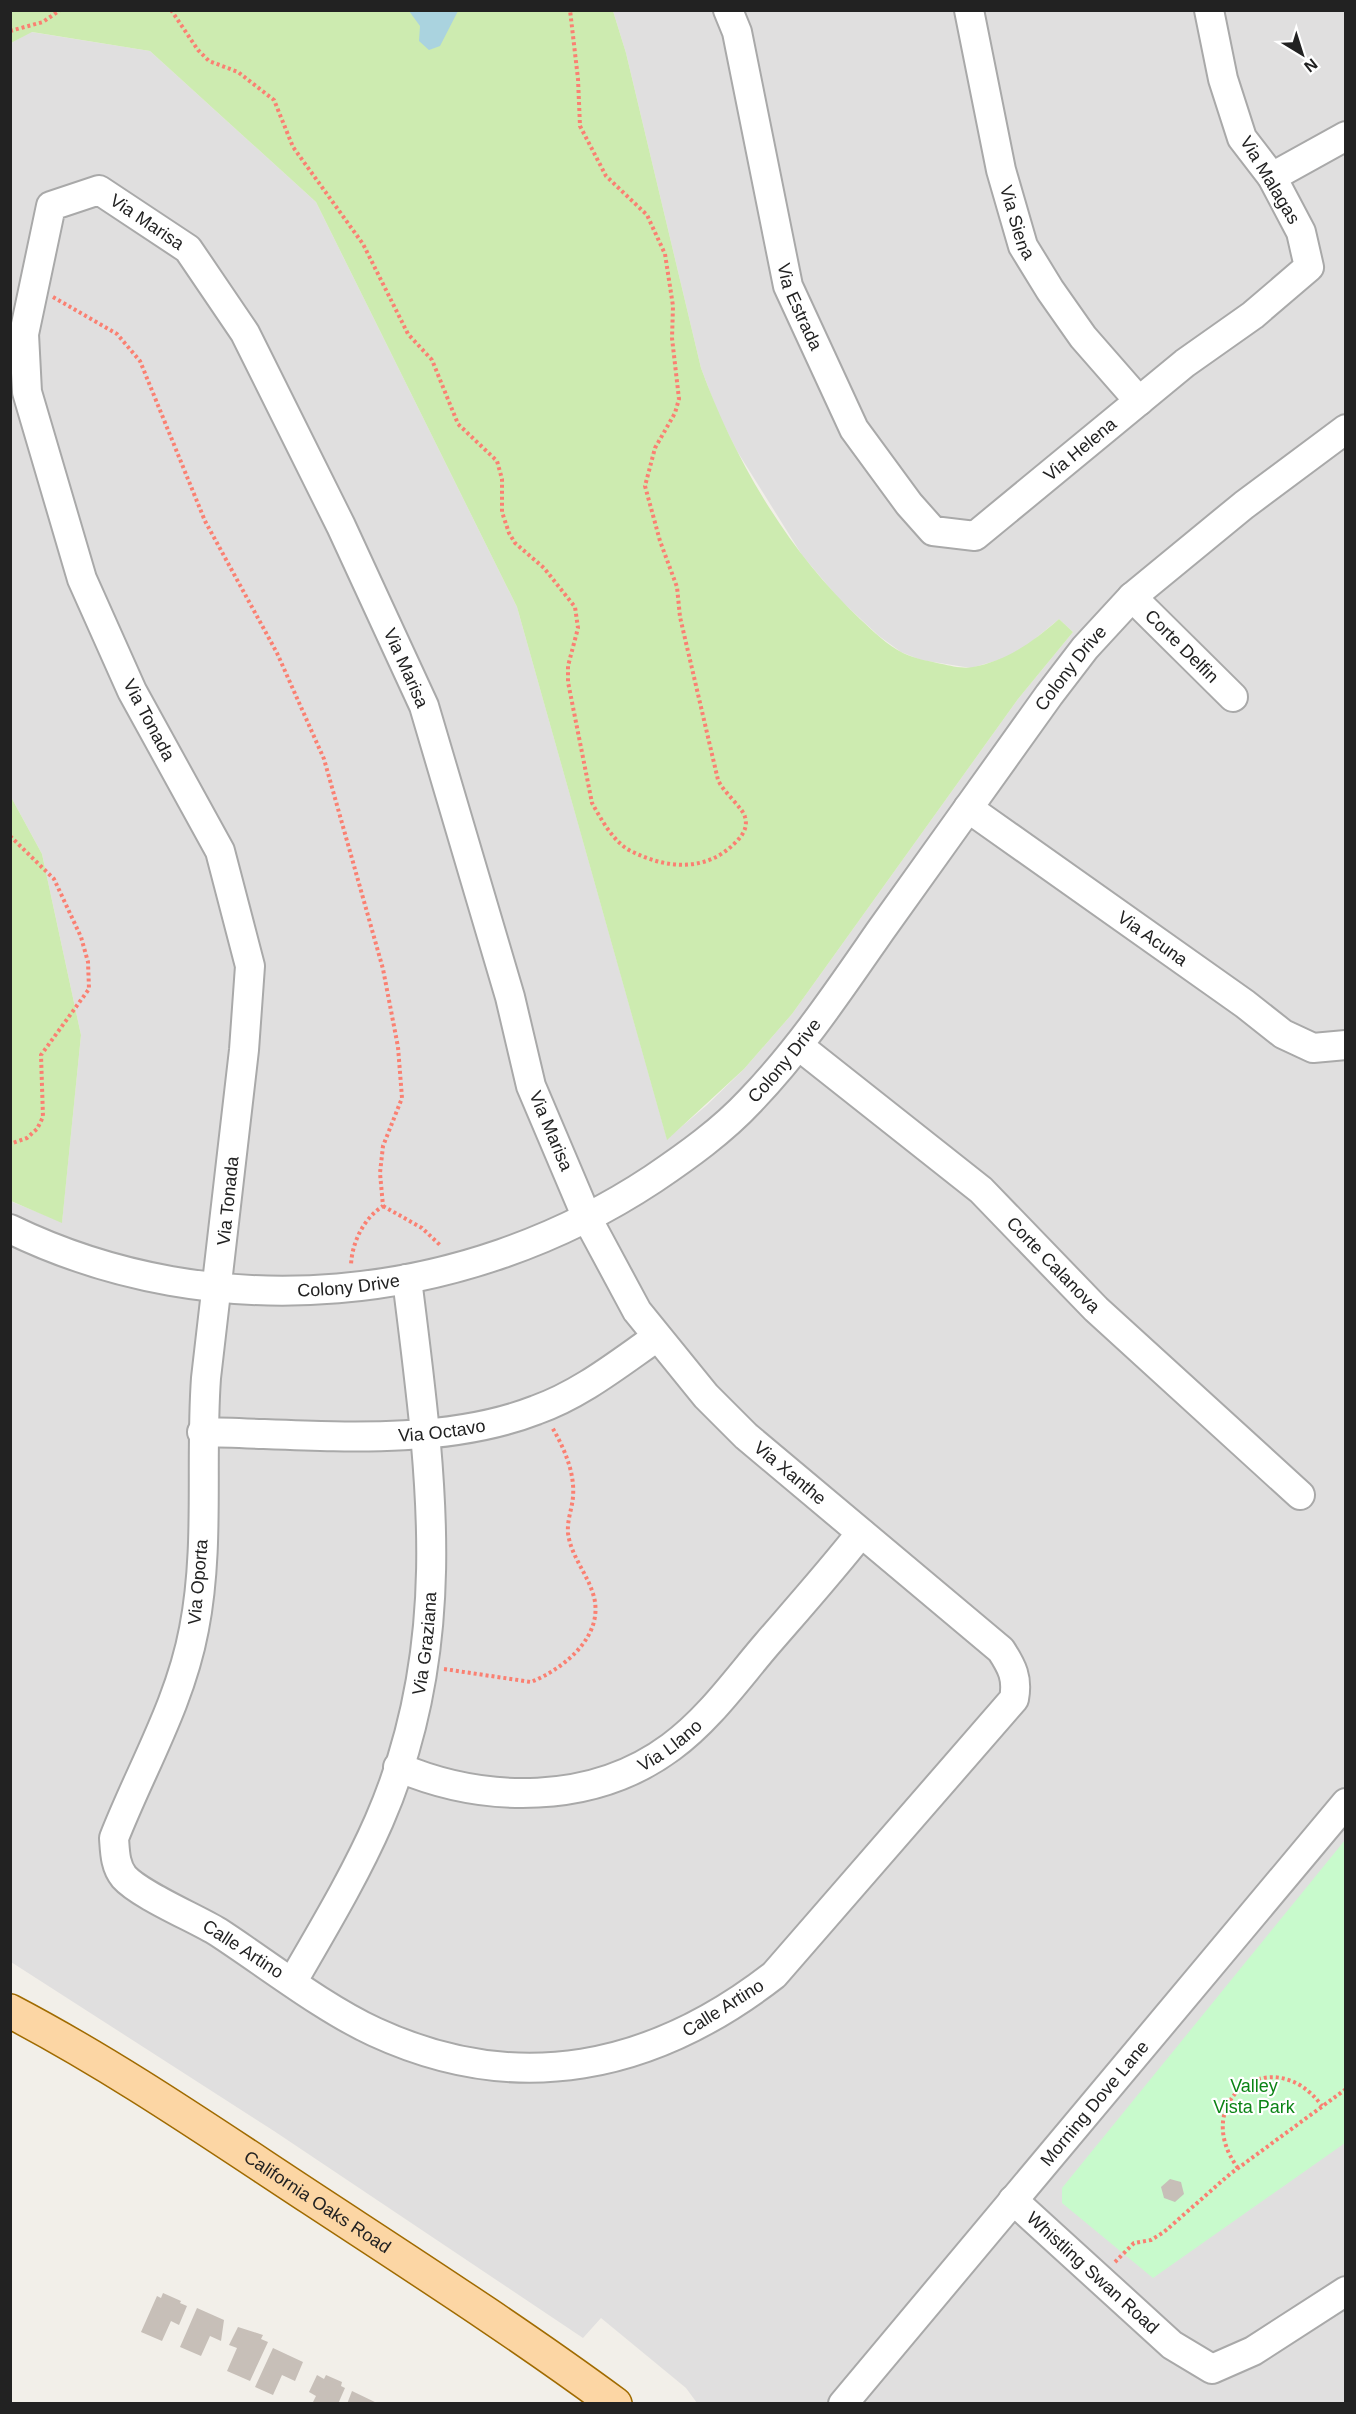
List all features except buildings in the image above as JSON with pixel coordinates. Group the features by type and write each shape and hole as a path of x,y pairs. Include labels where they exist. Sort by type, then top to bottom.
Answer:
{"main road":[{"name":"California Oaks Road","path":"10,2011 71,2043 175,2108 504,2325 615,2403"}],"street":[{"name":"Via Estrada","path":"728,10 737,32 788,286 854,429 909,504 933,531 975,536"},
{"name":"Via Siena","path":"969,10 1001,171 1023,246 1083,337 1138,401"},
{"name":"Via Malagas","path":"1185,363 1253,315 1309,267 1301,232 1272,177 1242,138 1223,79 1209,10"},
{"path":"1272,177 1346,136"},
{"name":"Via Tonada","path":"99,190 51,206 24,334 27,392 82,579 132,691 220,851 250,966 244,1050 219,1287"},
{"name":"Via Marisa","path":"99,190 188,249 245,333 341,526 424,706 510,997 531,1086 587,1218"},
{"name":"Via Helena","path":"975,536 1185,363"},
{"name":"Colony Drive","path":"10,1229 47,1246 122,1272 171,1282 276,1292 350,1287 407,1279 454,1269 502,1255 587,1218 628,1195 690,1154 748,1104 799,1046 1085,648 1132,597 1244,505 1346,429"},
{"name":"Corte Delfin","path":"1132,597 1233,697"},
{"name":"Via Acuna","path":"968,808 1283,1034 1313,1048 1346,1045"},
{"name":"Corte Calanova","path":"799,1046 981,1190 1095,1309 1300,1495"},
{"name":"Via Xanthe","path":"587,1218 637,1311 706,1396 747,1436 1001,1650 1015,1676 1017,1684 1014,1699"},
{"name":"Via Graziana","path":"293,1981 340,1900 380,1820 398,1767 424,1666 432,1589 432,1509 426,1434 407,1279"},
{"name":"Via Oporta","path":"116,1862 114,1838 179,1686 194,1630 202,1569 202,1432 219,1287"},
{"name":"Via Octavo","path":"202,1432 452,1433 493,1424 542,1408 601,1377 657,1337"},
{"name":"Via Llano","path":"398,1767 419,1776 497,1793 547,1793 599,1783 635,1770 671,1746 709,1713 861,1533"},
{"name":"Calle Artino","path":"116,1862 125,1878 158,1900 200,1921 374,2031 428,2053 491,2066 554,2067 604,2061 648,2049 692,2030 741,2001 774,1975 1014,1699"},
{"name":"Morning Dove Lane","path":"849,2402 1013,2200 1346,1803"},
{"name":"Whistling Swan Road","path":"1013,2200 1172,2345 1212,2369 1253,2351 1346,2290"}],"path":[{"path":"10,31 43,21 60,10"},
{"path":"171,10 198,50 209,60 238,72 274,100 293,147 363,244 408,334 432,360 458,424 488,450 496,461 502,479 502,512 509,533 515,543 544,568 575,607 578,628 568,666 568,682 592,803 599,816 627,849 675,866 697,864 712,861 724,852 739,839 746,824 745,814 730,799 718,780 680,617 677,587 646,493 646,478 655,447 675,413 679,399 672,338 671,296 665,254 656,231 639,205 606,176 580,126 578,79 570,10"},
{"path":"34,286 117,334 140,361 205,521 277,653 324,759 383,969 398,1047 402,1098 383,1146 380,1173 382,1206"},
{"path":"10,836 39,861 54,879 81,937 88,962 89,988 41,1055 44,1104 40,1123 27,1138 10,1144"},
{"path":"382,1206 422,1228 441,1246 454,1269"},
{"path":"350,1287 351,1254 371,1213 382,1206"},
{"path":"424,1666 531,1682 544,1677 573,1656 584,1642 594,1621 594,1598 572,1552 568,1532 572,1477 567,1457 542,1408"},
{"path":"1238,2168 1226,2148 1221,2128 1227,2104 1246,2084 1271,2076 1282,2078 1308,2090 1322,2106"},
{"path":"1107,2255 1115,2262 1134,2243 1152,2240 1164,2232 1238,2168 1346,2089"}],"shaded area":[{"path":"613,11 1345,11 1345,2403 697,2403 686,2388 601,2318 583,2338 274,2131 11,1962 10,1201 62,1222 81,1035 42,854 11,797 11,43 31,32 150,51 316,202 517,607 667,1139 744,1069 792,1014 1018,699 1073,632 1059,619 1024,648 1002,659 971,668 921,660 901,652 879,636 839,599 802,555 737,451 718,413 701,368 626,53"}],"green space":[{"path":"11,11 613,11 626,53 701,368 730,437 747,470 787,534 834,593 860,619 880,638 912,657 953,666 973,667 1009,655 1040,635 1059,619 1073,632 1018,699 792,1014 744,1069 667,1140 517,607 316,202 150,51 32,32 11,43"},
{"path":"11,797 42,854 81,1035 62,1223 11,1201"},
{"name":"Valley Vista Park","path":"1345,1840 1345,2143 1153,2278 1062,2203 1062,2188"}],"water":[{"path":"409,11 458,11 440,46 429,50 419,41 420,26"}]}
